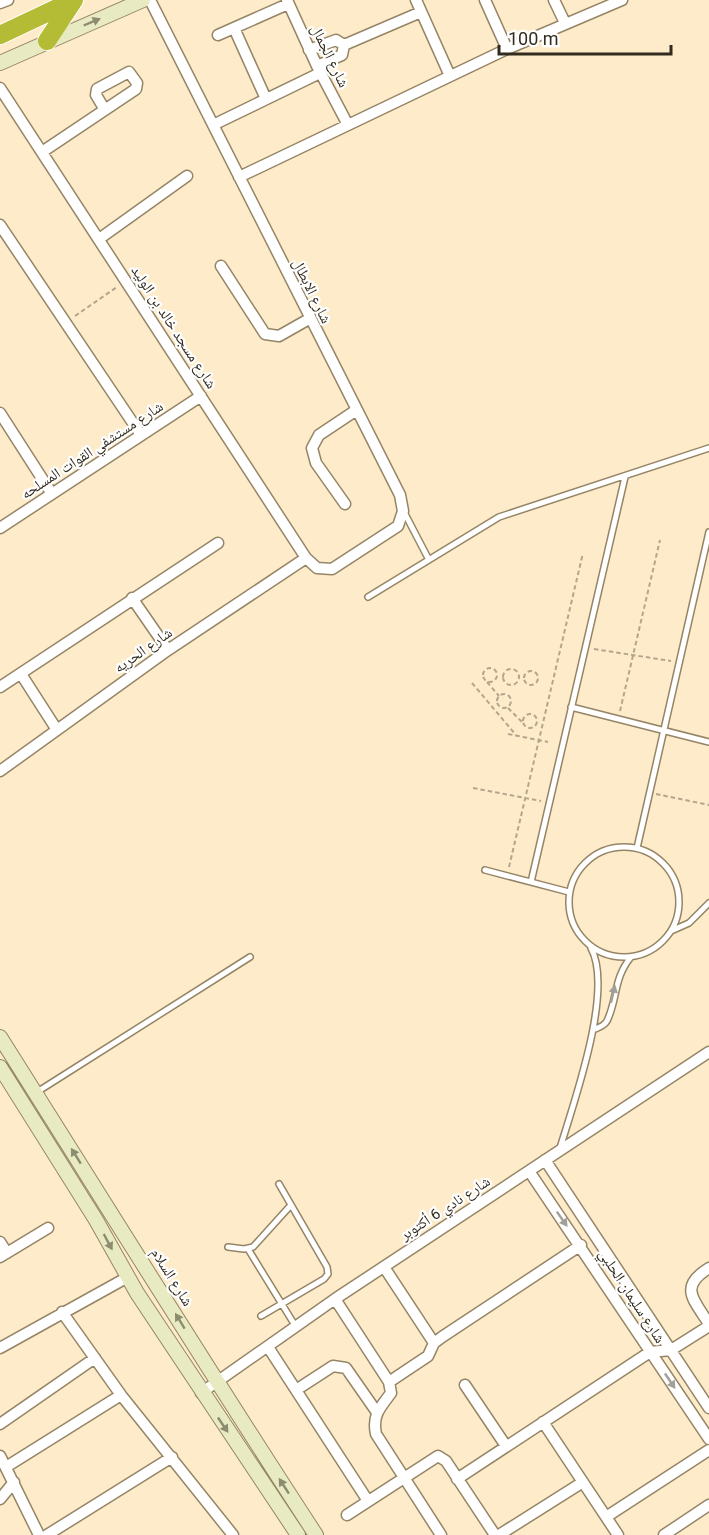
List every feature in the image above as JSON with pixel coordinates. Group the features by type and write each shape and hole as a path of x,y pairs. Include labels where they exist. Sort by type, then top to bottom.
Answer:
{"highway":[{"path":"0,35 74,0"},
{"path":"47,41 74,0"}],"street":[{"path":"0,3 8,0"},
{"path":"0,63 143,0"},
{"name":"شارع الابطال","path":"150,0 355,411 400,495 403,511"},
{"path":"416,0 450,76"},
{"path":"485,0 507,49"},
{"path":"554,0 565,23"},
{"path":"239,177 507,49 622,0"},
{"path":"218,35 287,2"},
{"name":"شارع الجمال","path":"287,2 318,69 348,124"},
{"path":"344,45 421,12"},
{"path":"234,28 266,99"},
{"path":"309,50 336,40 344,45"},
{"path":"213,125 266,99 342,55 344,45"},
{"name":"شارع مسجد خالد بن الوليد","path":"0,88 306,558"},
{"path":"42,152 105,110"},
{"path":"99,238 187,176"},
{"path":"0,225 141,435"},
{"path":"221,266 266,334 279,336 309,319"},
{"name":"شارع مستشفي القوات المسلحه","path":"0,528 201,396"},
{"path":"345,504 316,463 312,448 319,435 355,411"},
{"path":"0,413 52,494"},
{"path":"306,558 317,568 332,569 398,526 403,511"},
{"path":"0,687 218,543"},
{"name":"شارع الحريه","path":"0,771 168,650 306,558"},
{"path":"132,598 168,650"},
{"path":"21,674 57,730"},
{"name":"شارع السلام","path":"0,1037 216,1382 316,1535"},
{"name":"شارع نادي 6 أكتوبر","path":"201,1393 335,1299 560,1150 707,1058"},
{"path":"0,1067 201,1393 298,1535"},
{"name":"شارع سليمان الحلبي","path":"545,1160 709,1408"},
{"name":"شارع سليمان الحلبي","path":"529,1171 581,1245 709,1439"},
{"path":"96,1220 111,1211"},
{"path":"0,1242 4,1255 48,1228"},
{"path":"389,1382 428,1356 434,1343 581,1245"},
{"path":"384,1267 434,1343"},
{"path":"457,1479 650,1352 671,1350 709,1325 690,1295 690,1289 696,1277 709,1268"},
{"path":"2,1342 128,1277"},
{"path":"335,1299 389,1382 391,1393 376,1411"},
{"path":"62,1312 121,1395 233,1535"},
{"path":"268,1347 368,1501"},
{"path":"0,1424 95,1358"},
{"path":"296,1390 333,1365 346,1368 376,1411 376,1434 441,1535"},
{"path":"465,1385 507,1446"},
{"path":"6,1467 121,1395"},
{"path":"543,1422 618,1535"},
{"path":"606,1516 709,1450"},
{"path":"0,1456 39,1535"},
{"path":"347,1515 438,1456 446,1461 497,1535 583,1482"},
{"path":"47,1535 172,1458"},
{"path":"0,1499 14,1482"},
{"path":"667,1534 709,1505"}],"lane":[{"path":"368,597 499,517 709,448"},
{"path":"531,882 625,477"},
{"path":"403,511 429,560"},
{"path":"637,848 709,532"},
{"path":"571,707 709,742"},
{"path":"560,1150 595,1029 598,967 590,946 572,922 569,892 576,873 589,858 607,849 637,848 664,863 675,881 678,912 671,931 658,946 632,957 610,956 590,946"},
{"path":"485,870 569,892"},
{"path":"671,931 689,923 709,903"},
{"path":"36,1093 250,957"},
{"path":"595,1029 608,1020 618,978 632,957"},
{"path":"261,1316 324,1279 327,1274 327,1267 279,1184"},
{"path":"228,1247 248,1249 257,1244 291,1204"},
{"path":"248,1249 296,1327"}],"path":[{"path":"66,322 127,280"},
{"path":"618,719 660,540"},
{"path":"507,876 583,553"},
{"path":"585,647 680,662"},
{"path":"498,706 498,696 483,673 488,668 495,669 508,685 515,684 519,678"},
{"path":"502,676 506,670 513,669 519,678 532,686 539,678 533,670 526,673 524,680"},
{"path":"487,682 494,681 498,675"},
{"path":"472,683 516,735"},
{"path":"498,696 508,695 512,702 508,708"},
{"path":"494,709 498,706 508,708 522,723 527,728 534,728 537,718 528,714 522,723"},
{"path":"508,734 548,742"},
{"path":"473,788 549,803"},
{"path":"650,793 709,806"}]}
